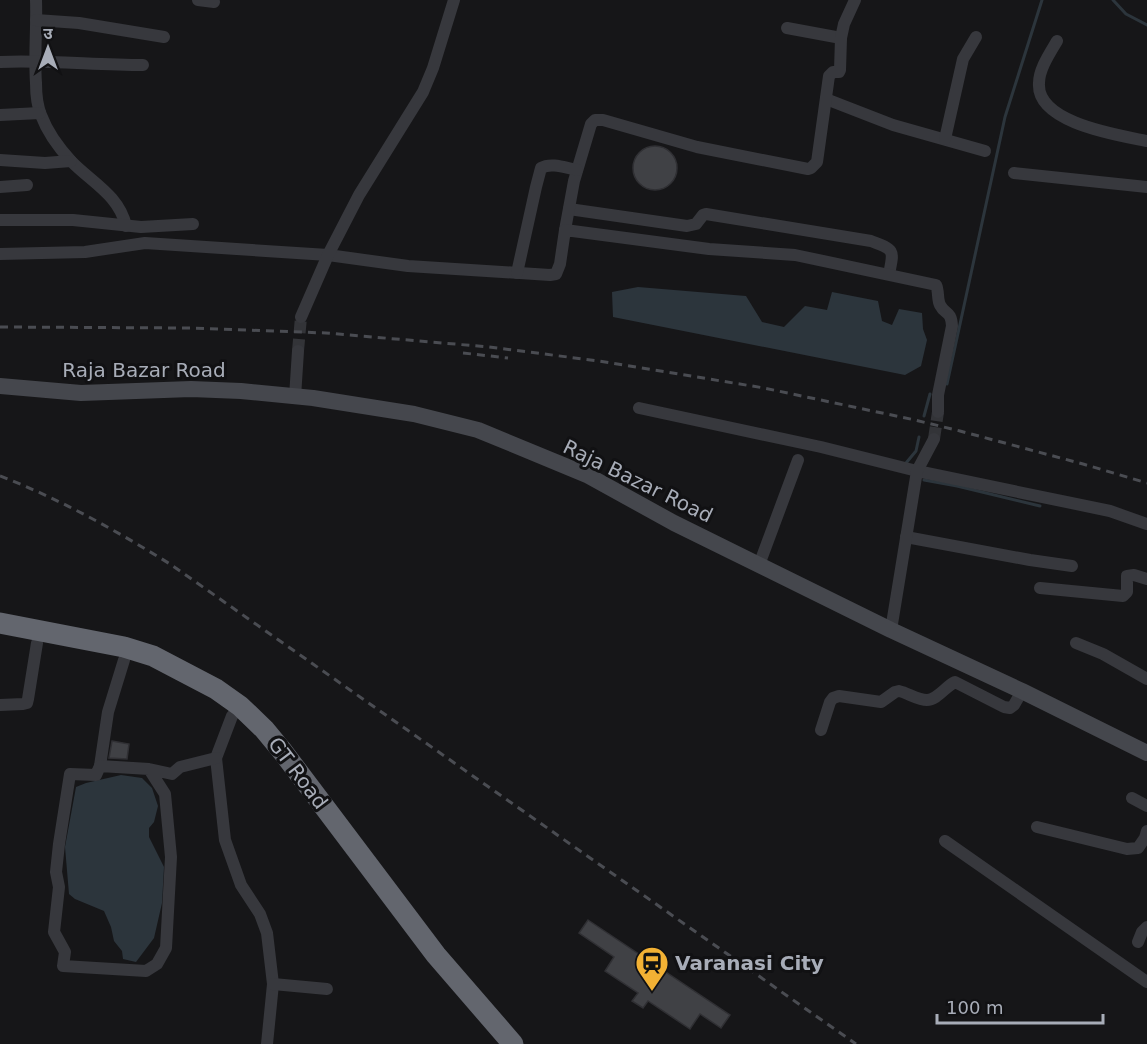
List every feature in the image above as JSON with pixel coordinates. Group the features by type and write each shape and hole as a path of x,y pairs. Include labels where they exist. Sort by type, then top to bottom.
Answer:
{"highway":[{"name":"GT Road","path":"0,623 148,668 180,681 264,729 436,955 513,1044"},
{"name":"GT Road","path":"0,636 37,644 69,643 124,647 153,656 216,689 236,711 248,730 278,763 425,963 494,1044"}],"street":[{"path":"36,0 36,95 40,114 52,136 71,161 112,197 124,216 126,226"},
{"path":"198,0 214,2"},
{"path":"301,317 328,255 359,195 423,92 433,68 454,0"},
{"path":"0,254 85,252 145,243 328,255 408,266 556,274 560,264 577,170 591,124 595,120 603,120 697,147 812,168 817,162 829,76 840,70 844,24 855,0"},
{"path":"36,20 80,23 164,37"},
{"path":"787,28 841,38"},
{"path":"945,139 963,59 976,37"},
{"path":"1058,41 1045,63 1039,80 1041,100 1068,120 1106,132 1147,141"},
{"path":"0,62 35,60 143,65"},
{"path":"826,99 893,124 985,151"},
{"path":"0,115 40,114"},
{"path":"0,160 45,163 71,161"},
{"path":"517,273 541,168 552,165 577,170"},
{"path":"1014,173 1147,187"},
{"path":"0,187 27,185"},
{"path":"569,209 687,226 696,224 706,214 871,241 888,247 892,252 889,274"},
{"path":"0,220 73,220 126,226 194,224"},
{"path":"145,243 146,226"},
{"path":"565,230 709,249 795,255 934,284 938,288 940,305 951,318 952,326 938,394 938,412"},
{"path":"295,397 298,351"},
{"name":"Raja Bazar Road","path":"0,386 81,393 191,389 241,391 313,398 414,414 478,430 587,475 674,523 1147,753"},
{"path":"639,408 820,447 916,471 1110,511 1147,524"},
{"path":"891,630 916,471 934,439"},
{"path":"759,565 798,460"},
{"path":"906,537 1072,566"},
{"path":"1040,588 1123,596 1128,592 1127,576 1134,575 1147,579"},
{"path":"1076,643 1103,654 1147,679"},
{"path":"0,705 27,703 37,644"},
{"path":"124,660 108,712 100,766 96,775 70,774 58,844 56,872 58,887 54,932 64,952 63,966 146,971 157,964 166,948 171,857 165,794 149,769"},
{"path":"821,730 830,702 839,696 881,702 899,691 926,700 932,699 956,682 1010,708 1022,691"},
{"path":"236,711 216,758 225,840 233,866 260,914 267,933 273,984 267,1044"},
{"path":"100,766 149,769 172,774 180,767 216,758"},
{"path":"1132,798 1147,806"},
{"path":"1037,827 1132,850 1138,848 1147,831"},
{"path":"945,841 1147,982"},
{"path":"1138,942 1147,927"},
{"path":"273,984 327,989"}],"shaded area":[{"path":"638,287 746,296 762,322 784,327 805,306 827,310 832,292 878,301 882,321 892,325 899,309 922,313 923,329 927,340 921,366 905,375 613,317 612,292"},
{"path":"121,775 142,778 152,788 158,806 154,822 149,828 149,837 164,867 162,903 154,938 136,962 123,959 122,951 114,941 104,911 75,899 69,894 65,847 76,787"}],"building":[{"path":"655,146 664,147 671,152 676,159 676,177 671,184 664,189 655,190 646,189 639,184 634,177 633,168 634,159 639,152 646,147"},
{"path":"112,741 129,744 127,759 109,758"},
{"path":"588,920 730,1015 721,1028 700,1014 690,1029 648,1001 643,1008 632,1001 638,993 605,971 614,957 579,933"}],"waterway":[{"path":"947,384 1005,117 1042,0"},
{"path":"1113,0 1126,14 1147,25"},
{"path":"924,416 930,394"},
{"path":"906,463 916,451 919,437"},
{"path":"924,480 1040,506"}],"tunnel":[{"path":"298,351 301,317"},
{"path":"934,439 938,412"}],"railway":[{"path":"0,327 191,328 326,333 489,347 599,361 764,388 915,420 1147,483"},
{"path":"463,353 508,358"},
{"path":"0,476 87,516 170,564 856,1044"}],"place":[{"name":"Varanasi City","path":"652,992"}]}
